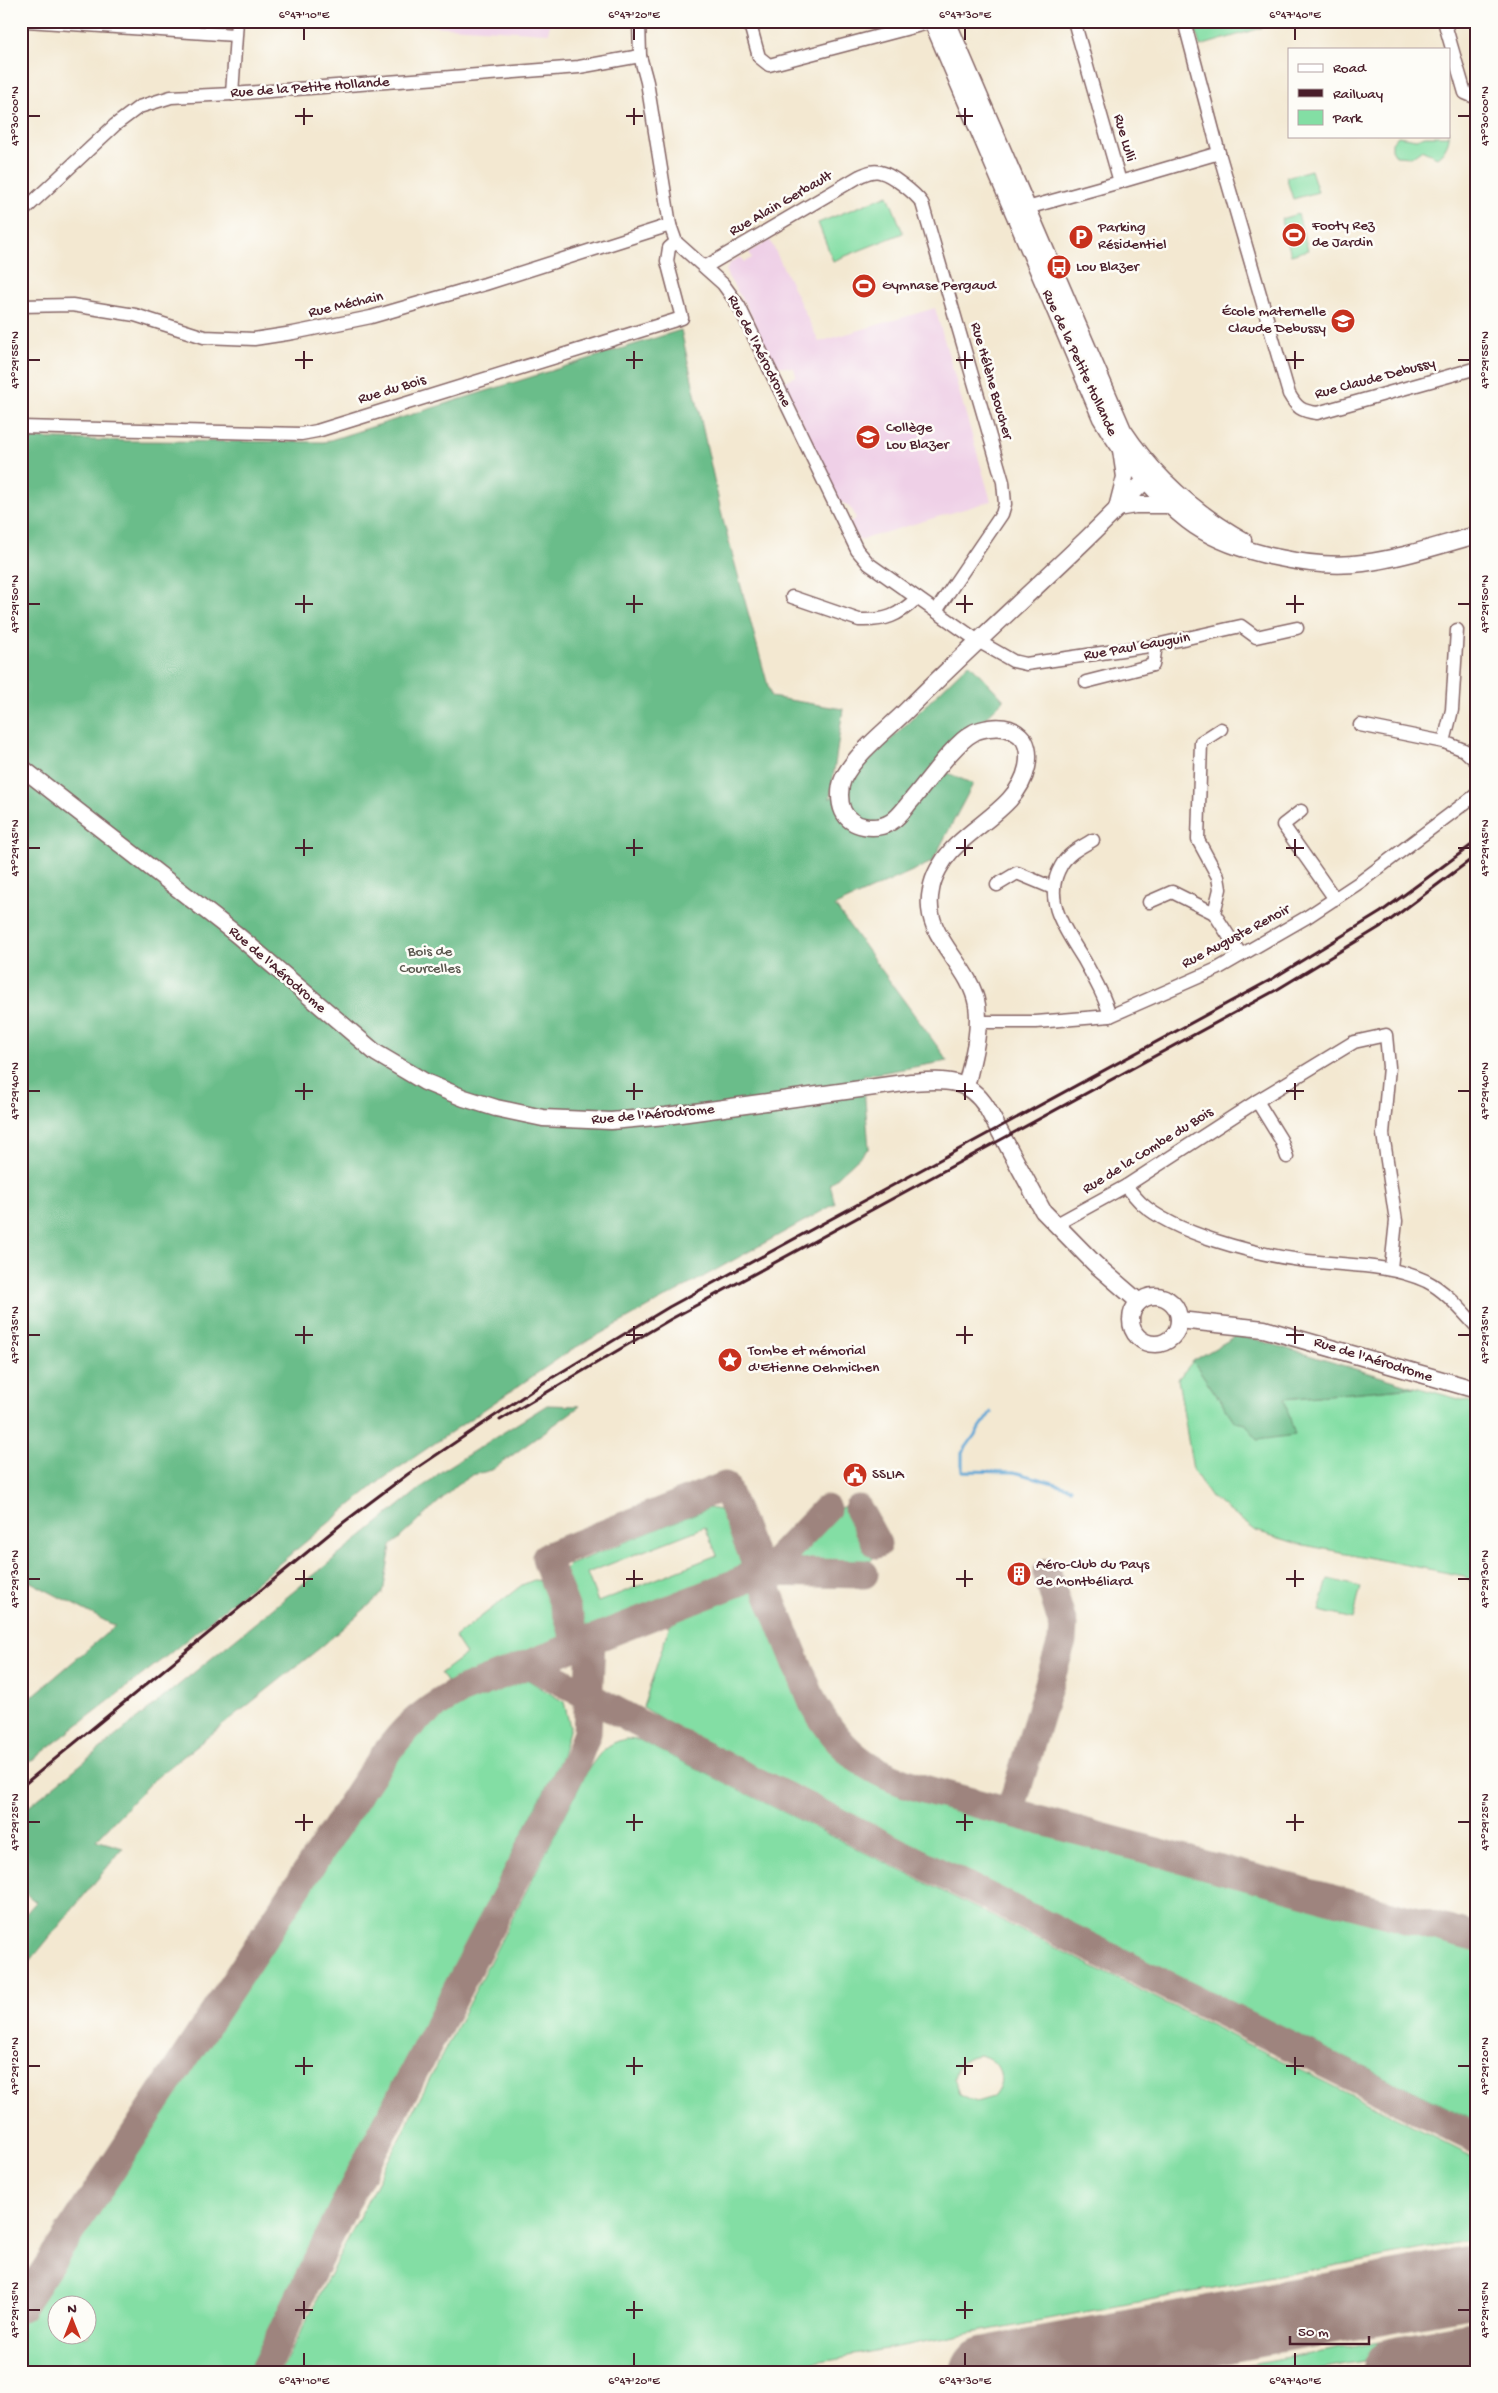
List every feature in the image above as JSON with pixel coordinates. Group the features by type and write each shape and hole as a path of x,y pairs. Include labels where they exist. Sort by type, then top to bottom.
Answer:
{"street":[{"path":"27,21 235,35"},
{"path":"232,94 236,21"},
{"path":"639,21 640,56 647,82 670,225 676,242"},
{"path":"749,21 759,57 769,65 857,41 870,40 932,22"},
{"name":"Rue Lulli","path":"1074,21 1120,182 1221,158"},
{"path":"1184,21 1221,158"},
{"path":"1444,21 1465,93 1477,98"},
{"name":"Rue de la Petite Hollande","path":"932,22 1101,418 1120,448 1150,476 1220,527 1268,554"},
{"name":"Rue de la Petite Hollande","path":"950,24 1123,430 1150,476 1171,506 1193,525 1214,538 1300,562 1361,564 1397,557 1477,535"},
{"name":"Rue de la Petite Hollande","path":"23,208 115,125 139,107 171,97 578,67 640,56"},
{"name":"Rue Claude Debussy","path":"1221,158 1289,394 1296,407 1304,412 1317,413 1477,368"},
{"name":"Rue Alain Gerbault","path":"705,266 860,176 874,171"},
{"name":"Rue Hélène Boucher","path":"874,171 882,172 916,194 922,203 1003,482 1005,504 1002,514 936,611"},
{"path":"1027,208 1120,182"},
{"name":"Rue Méchain","path":"21,306 72,305 135,315 204,337 254,339 371,317 485,284 670,225"},
{"name":"Rue de l'Aérodrome","path":"676,242 723,284 739,306 857,550 869,564 978,641"},
{"name":"Rue du Bois","path":"21,427 292,433 317,431 682,318 667,261 669,248 676,242"},
{"path":"1117,508 1124,476 1120,448"},
{"path":"966,1087 978,1034 977,1004 933,923 931,890 942,863 953,848 1011,798 1024,781 1029,750 1023,738 1013,730 1002,728 974,732 959,745 902,812 891,822 876,826 861,826 849,820 842,809 840,794 842,780 859,757 938,679 1150,476"},
{"path":"1117,508 1171,506"},
{"path":"792,598 859,620 869,620 882,619 901,613 917,598"},
{"name":"Rue Paul Gauguin","path":"978,641 1013,661 1026,664 1156,645 1241,626 1256,637 1297,628"},
{"path":"1444,742 1452,710 1457,630"},
{"path":"1086,682 1153,665 1156,645"},
{"path":"1360,725 1444,742 1464,750 1477,762"},
{"path":"1214,913 1220,889 1218,877 1198,840 1201,742 1221,729"},
{"name":"Rue de l'Aérodrome","path":"21,767 236,934 376,1054 425,1082 464,1098 496,1108 543,1118 611,1121 911,1082 945,1081 966,1087 980,1096 1036,1200 1055,1225 1094,1264 1139,1302"},
{"name":"Rue Auguste Renoir","path":"978,1022 1036,1022 1110,1016 1217,969 1334,899 1477,794"},
{"path":"1301,811 1283,825 1334,899"},
{"path":"1093,840 1072,852 1061,865 1053,888 1058,913 1085,961 1110,1016"},
{"path":"996,885 1017,873 1053,888"},
{"path":"1148,902 1172,892 1214,913 1241,955"},
{"name":"Rue de la Combe du Bois","path":"1055,1225 1126,1186 1257,1101 1354,1042 1386,1034 1389,1067 1383,1134 1396,1220 1391,1268"},
{"path":"1257,1101 1281,1140 1287,1157"},
{"path":"1126,1186 1141,1203 1157,1215 1193,1232 1251,1250 1299,1260 1391,1268 1428,1282 1454,1302 1477,1327"},
{"path":"1161,1296 1174,1305 1179,1320 1174,1335 1160,1343 1146,1342 1135,1334 1131,1320 1134,1307 1139,1302 1146,1297 1161,1296"},
{"name":"Rue de l'Aérodrome","path":"1179,1320 1264,1329 1477,1390"}],"shaded area":[{"path":"341,21 549,21 549,33"},
{"path":"770,240 819,342 935,308 991,501 860,540 858,539 849,522 856,519 853,511 847,505 840,502 783,382 796,376 794,368 775,365 746,305 727,275 726,270 731,262 740,257 744,262 752,258 749,252"}],"green space":[{"path":"1193,21 1202,23 1285,21 1200,46"},
{"path":"1396,138 1449,138 1443,152 1437,157 1421,150 1411,157 1396,156 1392,149 1392,143"},
{"path":"1311,170 1318,192 1293,199 1286,177"},
{"path":"888,195 903,233 833,261 818,223"},
{"name":"Footy Rez de Jardin","path":"1298,214 1308,250 1291,255 1281,219"},
{"name":"Bois de Courcelles","path":"681,330 723,520 771,697 843,709 830,799 969,663 1004,700 934,767 973,784 932,862 835,906 948,1061 863,1076 869,1148 830,1184 835,1204 571,1350 381,1480 168,1655 21,1769 21,1706 115,1626 21,1577 21,438 126,441 324,442"},
{"path":"1236,1336 1255,1339 1415,1387 1284,1399 1295,1435 1257,1440 1246,1424 1235,1422 1193,1361"},
{"path":"1193,1361 1235,1422 1284,1399 1415,1387 1477,1404 1477,1586 1464,1576 1299,1544 1256,1531 1211,1497 1193,1470 1178,1379"},
{"path":"547,1405 580,1406 492,1470 472,1475 458,1484 391,1546 383,1593 321,1647 151,1782 96,1840 123,1848 21,1972 21,1919 36,1902 21,1890 21,1813 442,1471"},
{"path":"847,1505 860,1519 873,1543 875,1554 869,1562 864,1566 782,1562 829,1513"},
{"path":"709,1508 725,1511 746,1559 739,1574 594,1631 587,1630 579,1625 562,1582 564,1570 569,1565","holes":["705,1527 717,1555 598,1602 587,1573"]},
{"path":"1328,1579 1361,1587 1353,1619 1319,1611"},
{"path":"534,1580 541,1581 545,1586 558,1610 563,1637 562,1643 460,1685 447,1682 441,1673 466,1654 455,1637 522,1585"},
{"path":"747,1589 756,1591 761,1598 797,1689 820,1733 851,1766 888,1787 1477,1946 1477,2122 697,1741 643,1707 672,1618 736,1591"},
{"path":"523,1677 564,1702 570,1727 562,1756 247,2372 21,2372 21,2324 393,1759 421,1728 467,1699"},
{"path":"626,1739 639,1740 1477,2158 1477,2239 762,2372 280,2372 588,1770 608,1746","holes":["979,2055 986,2057 997,2066 1001,2078 1000,2084 998,2091 993,2097 976,2102 960,2094 954,2078 957,2069 966,2059"]},
{"path":"1477,2323 1477,2340 1304,2372 1213,2372"}],"waterway":[{"path":"991,1412 962,1453 962,1471 1014,1472 1071,1488"}],"taxiway":[{"path":"568,1649 573,1643 571,1625 546,1557 725,1486 813,1703 837,1738 863,1762 894,1779 913,1786 1477,1938"},
{"path":"766,1572 826,1509"},
{"path":"858,1509 877,1544"},
{"path":"21,2307 369,1777 398,1738 418,1718 460,1691 744,1580 752,1574 755,1563"},
{"path":"760,1574 766,1572 864,1574"},
{"path":"1010,1812 1062,1641 1063,1625 1047,1573"},
{"path":"263,2372 348,2198 576,1762 587,1733 591,1640 580,1638 575,1633"},
{"path":"529,1664 640,1724 1477,2139"}],"runway":[{"path":"986,2372 1477,2281"},
{"path":"1397,2372 1477,2357"}],"railway":[{"path":"21,1787 344,1522 408,1474 545,1382 669,1307 1272,979 1381,912 1477,841"},
{"path":"500,1420 671,1319 1278,989 1385,924 1477,855"}],"place":[{"name":"Footy Rez de Jardin","path":"1294,235"},
{"name":"Parking Résidentiel","path":"1081,237"},
{"name":"Lou Blazer","path":"1059,267"},
{"name":"Gymnase Pergaud","path":"864,286"},
{"name":"École maternelle Claude Debussy","path":"1343,321"},
{"name":"Collège Lou Blazer","path":"868,437"},
{"name":"Tombe et mémorial d'Etienne Oehmichen","path":"730,1360"},
{"name":"SSLIA","path":"855,1475"},
{"name":"Aéro-Club du Pays de Montbéliard","path":"1019,1574"}]}
